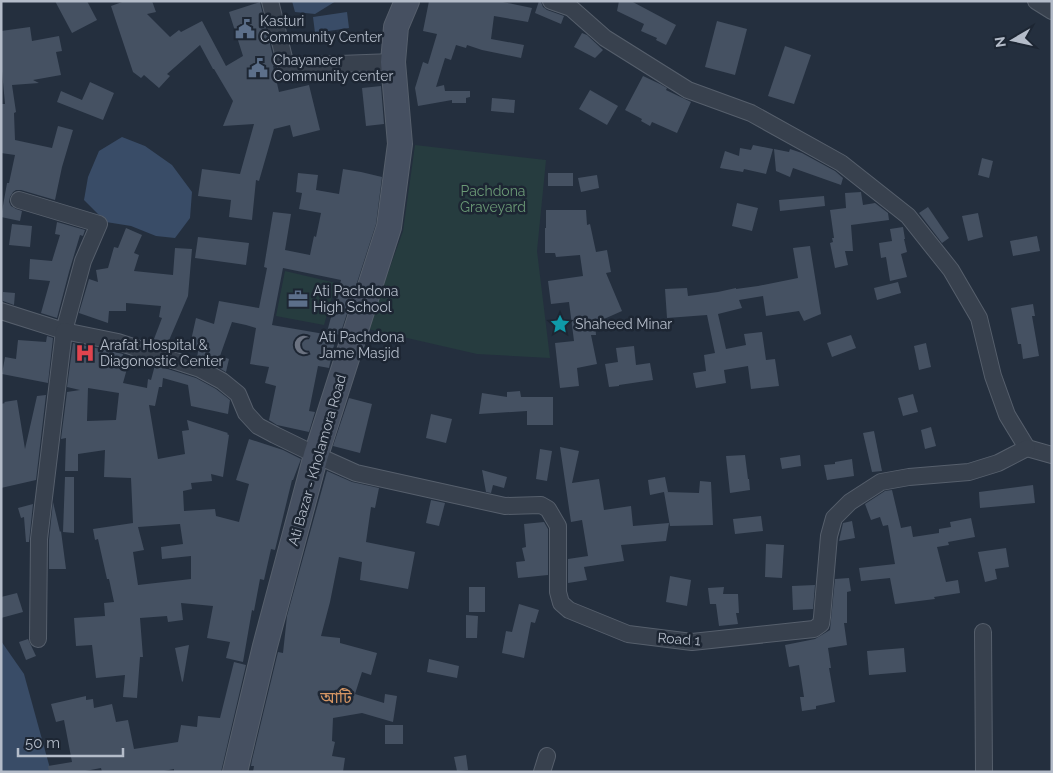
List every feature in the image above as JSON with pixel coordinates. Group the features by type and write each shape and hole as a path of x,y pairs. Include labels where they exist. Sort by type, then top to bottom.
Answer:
{"main road":[{"name":"Ati Bazar - Kholamora Road","path":"235,772 265,646 316,455 389,227 400,144 392,62 396,27 407,1"}],"street":[{"path":"270,1 286,66 392,62"},
{"path":"551,1 571,8 605,38 688,90 751,113 841,164 908,216 950,270 979,318 992,376 1008,415 1027,448 1052,455"},
{"path":"1036,1 1052,11"},
{"path":"19,200 99,224 83,260 64,331 39,539 38,639"},
{"path":"1,311 64,331 118,342 200,369 222,381 238,394 246,413 258,426 316,455"},
{"name":"Road 1","path":"316,455 356,472 463,497 505,506 541,506 548,509 558,526 558,592 561,603 569,610 628,634 692,642 814,629 821,624 829,536 834,518 850,502 882,482 969,472 998,464 1027,448"},
{"path":"983,632 984,772"}],"green space":[{"name":"Pachdona Graveyard","path":"415,145 546,160 537,251 550,358 477,354 368,329 403,231"},
{"path":"285,271 336,283 324,325 276,316"}],"water":[{"path":"292,1 336,1 315,14 295,12"},
{"path":"347,12 349,28 315,33 313,17"},
{"path":"122,137 145,146 172,165 192,192 190,218 175,238 156,236 131,226 106,222 84,200 88,177 99,151"},
{"path":"1,641 24,674 51,772 1,772"}],"building":[{"path":"55,1 87,1 97,20 72,33"},
{"path":"125,1 152,1 156,12 147,14 170,37 179,30 181,32 202,21 226,66 243,56 229,12 260,2 275,65 273,66 279,92 309,85 320,130 293,137 290,125 274,129 259,181 256,180 252,220 229,217 231,200 198,196 202,169 240,174 254,124 223,126 233,101 200,45 167,74 170,76 159,88 144,75 141,78 133,72 111,6"},
{"path":"429,1 498,1 532,8 528,22 494,16 491,39 524,45 521,58 467,45 466,48 456,45 451,60 445,58 436,87 444,85 445,91 470,91 470,97 466,98 466,103 452,103 452,100 418,106 415,88 423,62 428,64 437,34 423,31"},
{"path":"539,1 547,10 564,16 561,24 535,13"},
{"path":"619,1 631,1 676,25 666,45 656,40 657,38 641,31 644,24 617,11"},
{"path":"717,21 747,29 735,75 705,67"},
{"path":"30,27 32,41 59,36 62,51 56,52 61,75 33,80 39,83 12,85 16,112 14,113 15,140 52,148 58,126 73,130 55,200 21,190 16,190 10,197 9,202 11,206 22,211 20,221 1,217 7,183 9,183 15,155 1,153 1,104 5,104 1,60 1,31"},
{"path":"582,33 587,35 603,50 595,58 574,47"},
{"path":"785,46 811,55 794,104 768,96"},
{"path":"643,76 691,102 677,133 652,122 650,126 641,121 642,119 625,110"},
{"path":"90,82 114,93 103,120 57,102 61,91 82,100"},
{"path":"381,86 384,124 366,126 362,88"},
{"path":"590,90 618,106 607,125 579,109"},
{"path":"492,98 515,100 514,113 491,111"},
{"path":"753,145 773,149 766,174 744,169 743,172 720,168 725,151 739,156 740,148 751,150"},
{"path":"774,149 789,152 790,149 802,153 835,171 843,178 841,185 793,168 790,177 776,171"},
{"path":"982,158 993,161 989,178 978,175"},
{"path":"343,169 382,177 376,224 340,335 327,332 341,280 283,268 272,325 336,336 329,368 318,366 309,411 315,412 309,432 277,425 269,420 276,386 265,383 269,367 250,364 256,328 232,322 220,356 229,359 226,372 197,357 199,347 190,345 196,318 214,324 219,301 259,308 267,268 264,267 273,212 291,214 285,250 310,255 321,213 299,209 302,193 296,192 298,173 318,175 316,190 339,194"},
{"path":"548,173 573,173 573,186 548,186"},
{"path":"597,175 599,188 581,192 578,178"},
{"path":"861,192 863,205 875,203 888,213 889,220 851,225 853,251 845,251 848,265 835,268 830,243 833,242 832,238 834,238 830,210 846,208 845,193"},
{"path":"824,196 825,206 780,211 779,200"},
{"path":"737,203 758,208 752,231 732,226"},
{"path":"928,207 949,238 942,243 919,213"},
{"path":"546,210 586,210 587,225 590,224 596,252 607,250 611,272 606,273 622,311 595,323 596,335 591,335 597,364 577,368 579,386 560,388 555,343 574,341 569,302 551,304 548,281 583,276 580,255 556,257 555,253 545,253"},
{"path":"978,213 983,237 968,241 962,216"},
{"path":"57,222 85,230 83,236 80,235 57,318 41,313 50,281 29,279 30,259 52,261 60,235 55,234"},
{"path":"12,224 32,226 30,247 9,245"},
{"path":"903,227 907,252 901,254 907,277 890,281 886,257 881,258 879,243 892,241 890,229"},
{"path":"126,228 142,235 134,253 139,255 134,271 173,275 175,248 192,249 188,296 167,345 154,339 162,318 159,317 161,306 126,303 126,311 109,311 108,323 79,313 89,279 98,282 96,270 108,268 114,247 118,248"},
{"path":"1037,236 1040,251 1013,256 1010,241"},
{"path":"198,237 249,243 246,265 195,258"},
{"path":"810,246 821,314 804,321 799,311 766,316 763,296 739,300 742,308 718,314 726,349 746,345 744,334 762,332 766,360 775,359 779,386 751,389 748,366 724,370 726,383 696,388 693,373 706,371 704,355 715,353 707,315 667,318 665,289 687,288 688,296 798,278 793,248"},
{"path":"898,282 901,293 877,300 874,288"},
{"path":"3,292 15,293 14,305 3,301"},
{"path":"1033,304 1035,316 1032,316 1039,356 1023,359 1011,308"},
{"path":"851,335 856,348 832,357 827,343"},
{"path":"47,336 53,338 48,383 2,374 5,357 16,359 18,340 46,342"},
{"path":"73,343 123,354 121,364 128,365 123,383 147,388 148,379 151,380 155,365 196,378 216,389 230,400 228,414 191,406 188,385 163,378 162,387 159,387 155,406 149,405 158,459 185,454 182,431 189,430 187,420 228,433 229,435 223,477 211,474 212,481 191,483 192,489 183,491 184,511 215,509 216,516 239,522 249,484 236,480 249,439 283,450 301,459 292,480 275,550 271,549 264,580 260,579 254,611 252,610 243,662 226,658 230,642 207,638 213,606 181,603 183,620 168,622 167,616 140,618 143,657 140,657 137,698 123,697 125,675 96,678 92,645 76,646 74,618 105,616 104,603 114,602 98,539 95,540 93,529 133,523 131,478 104,477 105,450 78,454 78,471 65,471 66,438 61,439 67,392 80,390 67,387","holes":["88,388 119,393 116,420 87,421","180,524 183,544 161,547 162,559 191,556 191,579 138,585 133,552 144,550 138,527"]},
{"path":"926,343 931,367 919,370 914,346"},
{"path":"634,346 636,365 650,363 653,380 609,387 605,364 618,362 616,348"},
{"path":"520,391 521,397 553,397 553,425 527,425 527,411 479,414 482,393 507,397 507,392"},
{"path":"913,394 918,412 903,416 898,398"},
{"path":"46,395 36,480 1,488 1,404 17,400 25,449 37,396"},
{"path":"349,398 372,404 360,453 333,446"},
{"path":"431,414 452,419 446,443 426,438"},
{"path":"931,427 936,446 925,449 921,430"},
{"path":"874,431 882,471 872,472 863,433"},
{"path":"560,447 579,451 572,483 599,479 604,510 631,506 633,526 669,523 666,541 621,545 624,561 584,567 587,580 568,583 568,559 588,556 582,520 571,522"},
{"path":"540,449 552,451 547,481 536,479"},
{"path":"745,455 750,490 730,493 726,456"},
{"path":"800,455 801,466 782,469 780,458"},
{"path":"852,459 854,476 827,480 824,465"},
{"path":"482,470 507,477 504,488 493,485 491,493 486,492"},
{"path":"327,471 352,482 379,488 375,508 371,507 366,542 415,552 408,589 360,580 362,562 339,557 321,636 340,638 340,643 377,653 371,675 362,672 355,694 384,703 385,694 397,696 393,722 362,713 333,718 332,741 335,742 332,756 345,758 343,772 253,772 252,760 278,652 283,653 287,616"},
{"path":"65,477 74,477 74,533 63,532"},
{"path":"665,477 668,492 665,492 699,493 700,481 711,482 713,525 670,526 664,492 650,495 648,480"},
{"path":"1033,485 1035,503 980,508 979,492"},
{"path":"892,490 901,528 911,526 913,537 939,533 939,529 951,527 950,522 971,518 975,537 948,542 949,545 937,547 946,582 958,580 960,593 934,597 935,599 895,604 890,578 861,581 859,568 895,564 888,525 883,526 880,517 871,520 865,504 885,491"},
{"path":"431,500 445,503 439,526 426,523"},
{"path":"53,502 61,531 66,569 49,569 49,540"},
{"path":"33,504 29,542 26,542 24,517 21,518 18,508"},
{"path":"761,516 763,531 735,534 733,519"},
{"path":"852,521 855,538 839,541 843,523"},
{"path":"544,522 548,529 548,575 518,578 516,562 525,561 522,548 526,547 524,524"},
{"path":"766,544 784,545 782,578 765,577"},
{"path":"1006,548 1009,567 995,569 997,579 985,582 978,552"},
{"path":"670,576 691,580 687,606 666,602"},
{"path":"849,578 851,591 847,592 847,623 844,623 847,645 828,648 831,668 829,668 835,702 816,706 816,709 802,711 800,697 804,697 799,665 789,667 785,645 815,639 830,630 835,579"},
{"path":"815,585 813,609 793,610 792,586"},
{"path":"469,587 485,587 485,612 469,612"},
{"path":"724,587 723,594 738,594 739,613 736,613 738,624 719,626 716,604 710,604 708,588"},
{"path":"17,593 23,612 1,618 1,597"},
{"path":"519,604 539,610 535,623 531,622 524,658 502,653 506,631 512,632"},
{"path":"466,615 478,616 477,638 466,638"},
{"path":"28,639 36,656 26,660 19,642"},
{"path":"189,645 183,681 182,682 175,648"},
{"path":"904,648 906,672 869,675 867,651"},
{"path":"429,659 459,666 457,678 427,672"},
{"path":"234,662 246,665 221,772 174,772 174,769 159,772 102,772 101,768 80,772 49,772 48,766 72,762 64,720 56,722 51,704 86,696 86,700 93,699 94,708 112,704 116,722 128,720 134,749 178,742 181,725 197,727 198,716 220,718"},
{"path":"385,725 403,725 403,744 385,744"},
{"path":"466,755 468,770 457,771 454,757"}],"place":[{"name":"Kasturi Community Center","path":"245,29"},
{"name":"Chayaneer Community center","path":"258,68"},
{"name":"Ati Pachdona High School","path":"298,299"},
{"name":"Shaheed Minar","path":"560,324"},
{"name":"Ati Pachdona Jame Masjid","path":"304,345"},
{"name":"Arafat Hospital & Diagonostic Center","path":"85,353"}],"district":[{"name":"আটি","path":"336,697"}]}
